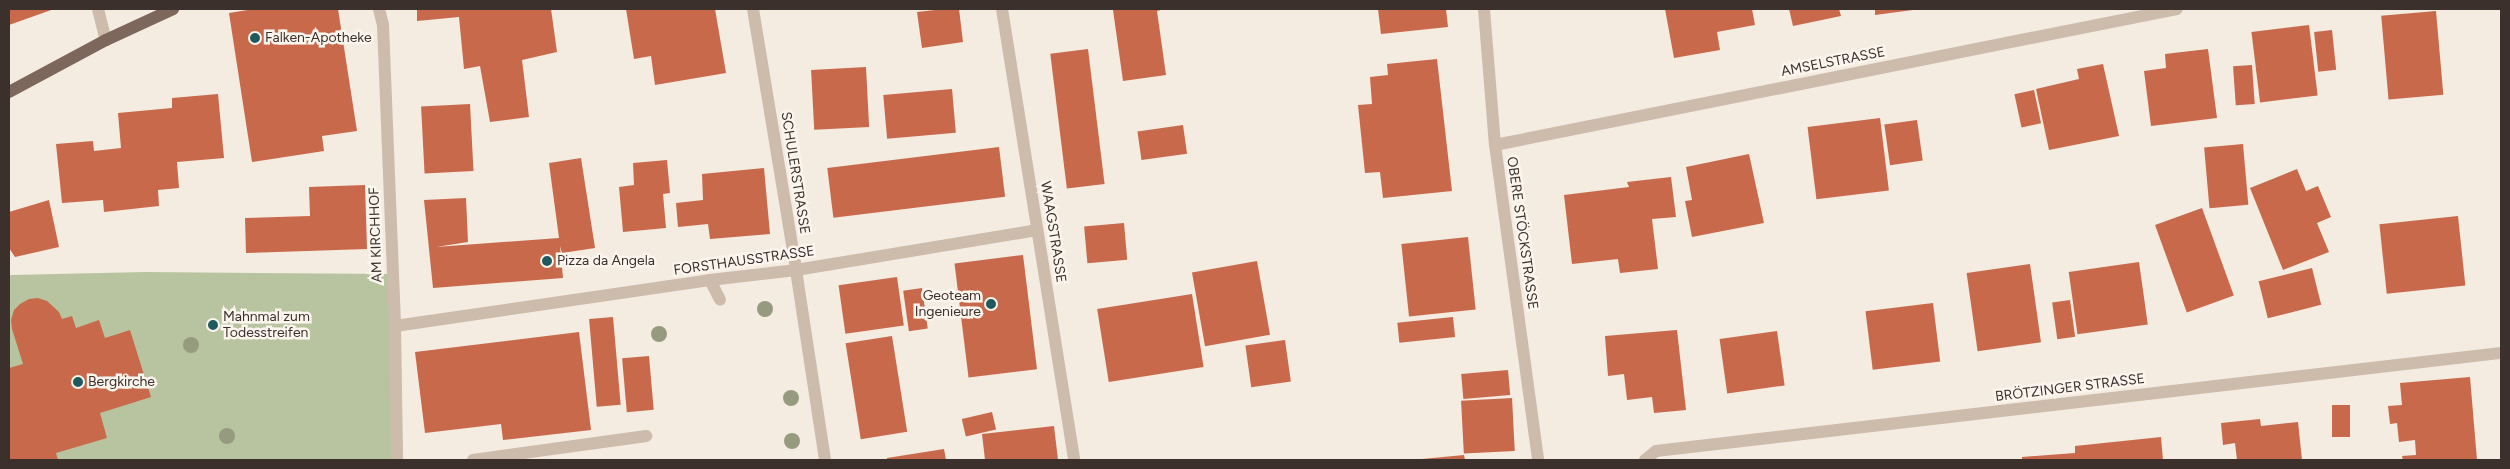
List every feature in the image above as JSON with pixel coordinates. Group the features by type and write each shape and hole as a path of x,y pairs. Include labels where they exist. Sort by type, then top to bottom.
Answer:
{"main road":[{"path":"9,92 106,40 173,9"}],"street":[{"path":"98,9 106,40"},
{"name":"AM KIRCHHOF","path":"379,9 383,25 397,460"},
{"name":"SCHULERSTRASSE","path":"753,9 796,270 824,460"},
{"name":"WAAGSTRASSE","path":"1002,9 1074,460"},
{"name":"OBERE STÖCKSTRASSE","path":"1484,9 1495,145 1538,460"},
{"name":"AMSELSTRASSE","path":"1495,145 2177,9"},
{"name":"FORSTHAUSSTRASSE","path":"394,326 710,280 796,270 1037,230"},
{"path":"710,280 720,300"},
{"name":"BRÖTZINGER STRASSE","path":"1645,460 1656,451 2501,353"},
{"path":"473,460 646,436"}],"green space":[{"path":"146,272 392,274 397,460 9,460 9,277 11,275"}],"building":[{"path":"9,9 54,9 9,25"},
{"path":"254,9 338,9 357,131 322,136 324,151 252,162 229,13"},
{"path":"417,9 551,9 557,52 522,60 529,117 490,122 480,66 464,69 459,17 417,21"},
{"path":"626,9 715,9 726,73 655,85 651,56 634,59"},
{"path":"959,9 963,42 922,48 917,12"},
{"path":"1164,9 1157,11 1166,75 1123,81 1113,10"},
{"path":"1378,9 1446,9 1448,27 1381,34"},
{"path":"1665,9 1752,9 1755,25 1717,32 1720,50 1674,58"},
{"path":"1789,9 1839,9 1841,16 1793,26"},
{"path":"1875,9 1913,9 1913,10 1875,15"},
{"path":"2436,11 2443,95 2389,99 2381,16"},
{"path":"2309,25 2318,95 2260,103 2251,32"},
{"path":"2332,30 2336,70 2318,72 2314,32"},
{"path":"1088,49 1105,184 1067,189 1050,54"},
{"path":"2208,49 2217,118 2151,126 2144,71 2166,68 2165,54"},
{"path":"1437,59 1452,191 1383,198 1380,172 1365,173 1358,105 1372,104 1370,77 1388,75 1387,64"},
{"path":"2103,64 2119,136 2049,150 2036,89 2079,79 2077,69"},
{"path":"2252,65 2255,104 2236,105 2233,66"},
{"path":"866,67 869,127 814,130 811,70"},
{"path":"952,89 956,133 887,139 883,95"},
{"path":"2034,90 2041,123 2022,127 2014,94"},
{"path":"218,94 224,158 177,162 179,188 158,190 159,206 104,212 103,200 62,203 56,144 93,141 94,151 121,148 118,113 172,108 172,98"},
{"path":"470,104 474,171 425,173 421,107"},
{"path":"1880,118 1889,190 1816,199 1808,127"},
{"path":"1917,120 1923,161 1890,165 1884,125"},
{"path":"1183,125 1187,154 1141,160 1137,131"},
{"path":"2243,144 2248,205 2209,208 2204,147"},
{"path":"999,147 1005,197 833,218 827,168"},
{"path":"1749,154 1764,223 1692,237 1685,201 1692,200 1686,167"},
{"path":"581,158 595,248 562,253 560,246 563,278 433,288 424,200 466,198 468,242 436,247 559,238 549,163"},
{"path":"667,160 670,193 663,194 666,228 623,232 619,187 634,185 633,163"},
{"path":"764,168 770,234 710,239 708,224 678,227 676,203 703,200 702,174"},
{"path":"2297,169 2306,191 2318,186 2331,217 2317,223 2329,252 2283,270 2250,188"},
{"path":"1671,177 1676,217 1652,219 1658,269 1620,273 1618,259 1572,264 1564,195 1629,187 1627,182"},
{"path":"365,185 367,249 246,253 245,218 310,216 309,187"},
{"path":"49,200 59,247 15,257 9,248 9,212"},
{"path":"2202,208 2234,295 2187,312 2155,225"},
{"path":"2458,216 2465,286 2387,294 2379,224"},
{"path":"1124,223 1127,260 1087,263 1084,226"},
{"path":"1468,237 1476,310 1409,317 1401,244"},
{"path":"1023,255 1037,369 969,378 955,263"},
{"path":"1257,261 1270,335 1205,346 1192,272"},
{"path":"2139,262 2148,324 2077,334 2069,272"},
{"path":"2030,264 2041,342 1978,351 1967,273"},
{"path":"2312,268 2321,305 2268,318 2259,281"},
{"path":"897,277 904,326 845,334 839,285"},
{"path":"922,288 928,329 909,331 903,291"},
{"path":"1192,294 1204,367 1109,382 1097,309"},
{"name":"Bergkirche","path":"38,298 47,301 59,312 62,319 72,316 76,328 99,320 105,338 130,330 151,397 100,413 107,438 56,453 58,460 9,460 9,368 23,364 11,320 14,310 20,304 29,299"},
{"path":"2070,300 2075,337 2057,339 2052,303"},
{"path":"1933,303 1940,362 1873,370 1866,311"},
{"path":"613,317 621,405 597,407 589,319"},
{"path":"1453,317 1455,337 1399,343 1397,323"},
{"path":"1677,330 1686,410 1654,413 1652,397 1627,400 1624,374 1608,376 1605,336"},
{"path":"1777,331 1785,385 1727,394 1720,339"},
{"path":"579,332 591,430 503,440 501,424 425,433 415,352"},
{"path":"892,336 907,432 861,439 846,343"},
{"path":"1285,340 1291,382 1251,387 1245,346"},
{"path":"649,356 654,410 627,412 622,358"},
{"path":"1508,370 1510,395 1463,399 1461,374"},
{"path":"2470,377 2477,460 2403,460 2402,456 2416,455 2415,440 2399,442 2397,423 2390,424 2388,406 2402,405 2400,383"},
{"path":"1512,398 1515,451 1464,454 1461,401"},
{"path":"2332,405 2350,405 2350,437 2332,437"},
{"path":"992,412 996,430 966,437 962,419"},
{"path":"2260,419 2261,426 2298,422 2302,460 2237,460 2235,443 2223,445 2221,423"},
{"path":"1054,426 1058,460 985,460 982,434"},
{"path":"2161,437 2163,460 2022,460 2022,457 2075,453 2075,446"},
{"path":"944,449 946,460 887,460 887,458"},
{"path":"1464,455 1465,460 1422,460 1422,459"}],"place":[{"name":"Falken-Apotheke","path":"255,38"},
{"name":"Pizza da Angela","path":"547,261"},
{"name":"Geoteam Ingenieure","path":"991,304"},
{"name":"Mahnmal zum Todesstreifen","path":"213,325"},
{"name":"Bergkirche","path":"78,382"}]}
